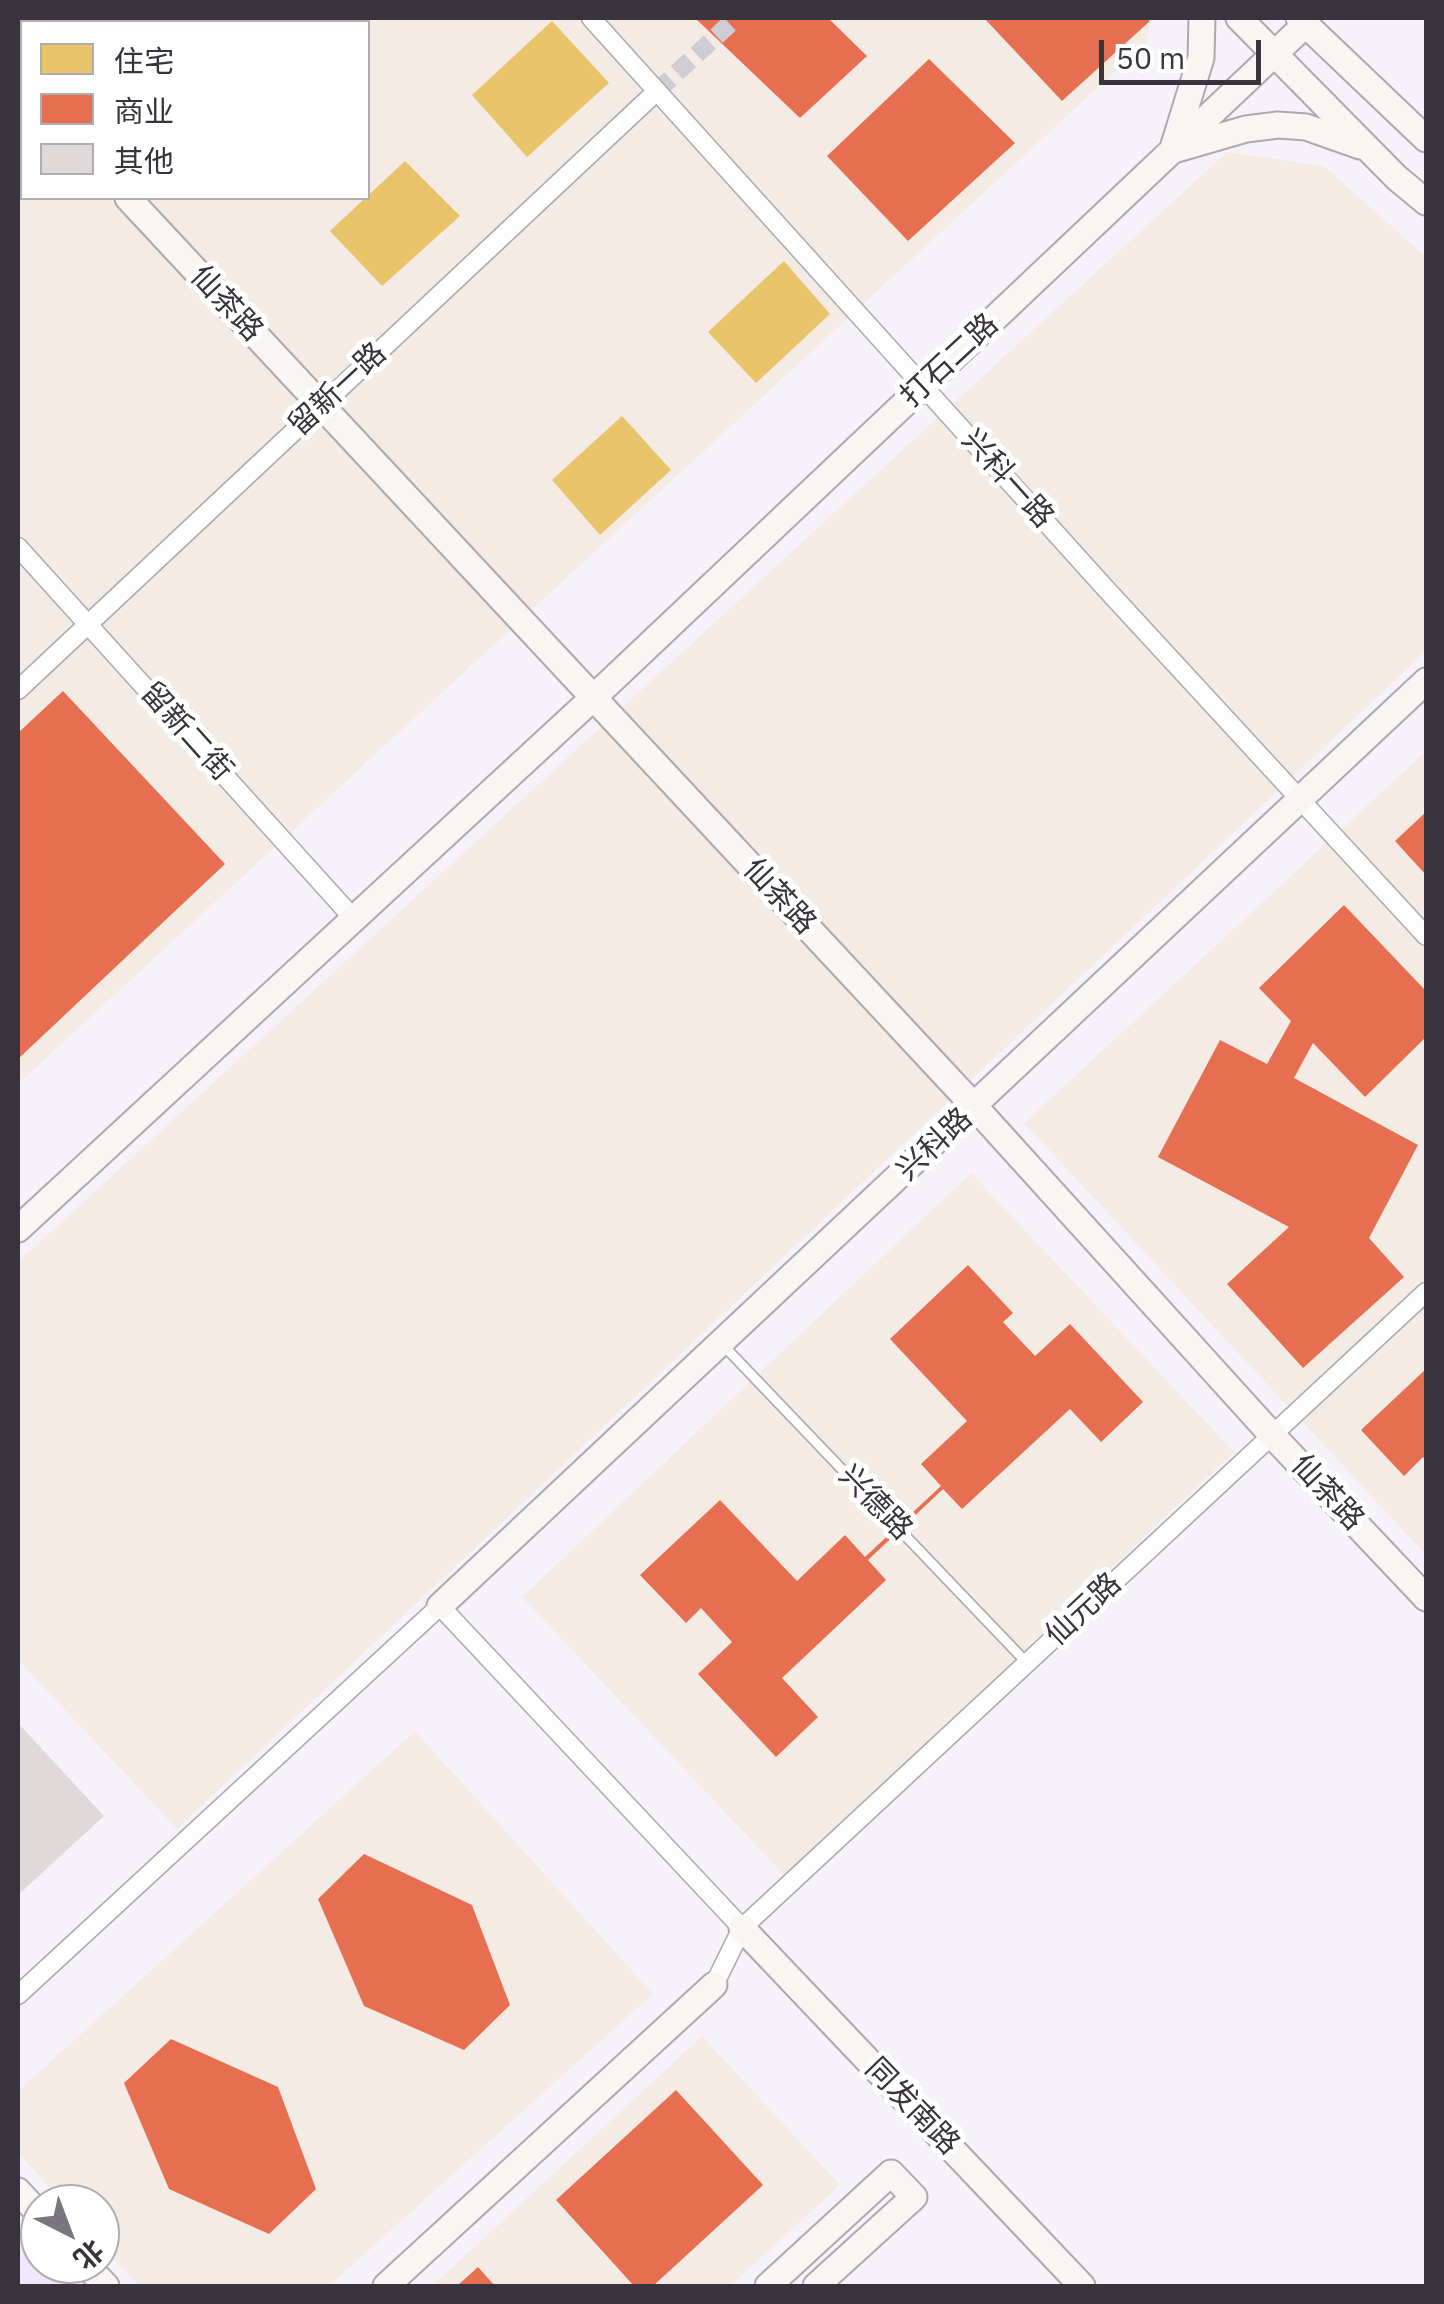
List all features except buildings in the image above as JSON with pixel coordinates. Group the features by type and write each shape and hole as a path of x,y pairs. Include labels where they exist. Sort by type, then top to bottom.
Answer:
{"street":[{"name":"兴科一路","path":"591,18 1298,800 1426,936"},
{"path":"1172,151 1200,58 1202,18"},
{"path":"1239,18 1426,202"},
{"path":"1302,21 1426,139"},
{"name":"打石二路","path":"18,1229 593,698 1274,54 1302,21"},
{"name":"留新一路","path":"18,690 658,91"},
{"path":"1172,151 1278,125 1306,127 1369,149"},
{"name":"仙茶路","path":"130,200 976,1107 1272,1435 1426,1598"},
{"name":"留新二街","path":"18,547 354,919"},
{"name":"兴科路","path":"440,1606 1426,681"},
{"name":"仙元路","path":"742,1928 1426,1292"},
{"path":"18,1995 440,1606 742,1928 714,1985 386,2286"},
{"name":"同发南路","path":"742,1928 1082,2286"},
{"path":"768,2286 892,2172 914,2196 816,2286"}],"lane":[{"name":"兴德路","path":"722,1344 1027,1662"}],"shaded area":[{"path":"18,18 1151,18 1146,43 18,1084"},
{"path":"1227,152 1324,166 1426,257 1426,651 177,1829 18,1660 18,1262"},
{"path":"1426,751 1426,1555 1024,1123"},
{"path":"971,1173 1234,1452 785,1876 522,1597"},
{"path":"415,1731 653,1994 329,2286 139,2286 120,2266 120,2184 46,2184 18,2152 18,2091"},
{"path":"702,2036 840,2185 730,2286 432,2286"},
{"path":"18,2222 20,2284 78,2286 18,2286"}],"tunnel":[{"path":"657,91 736,18"}]}
